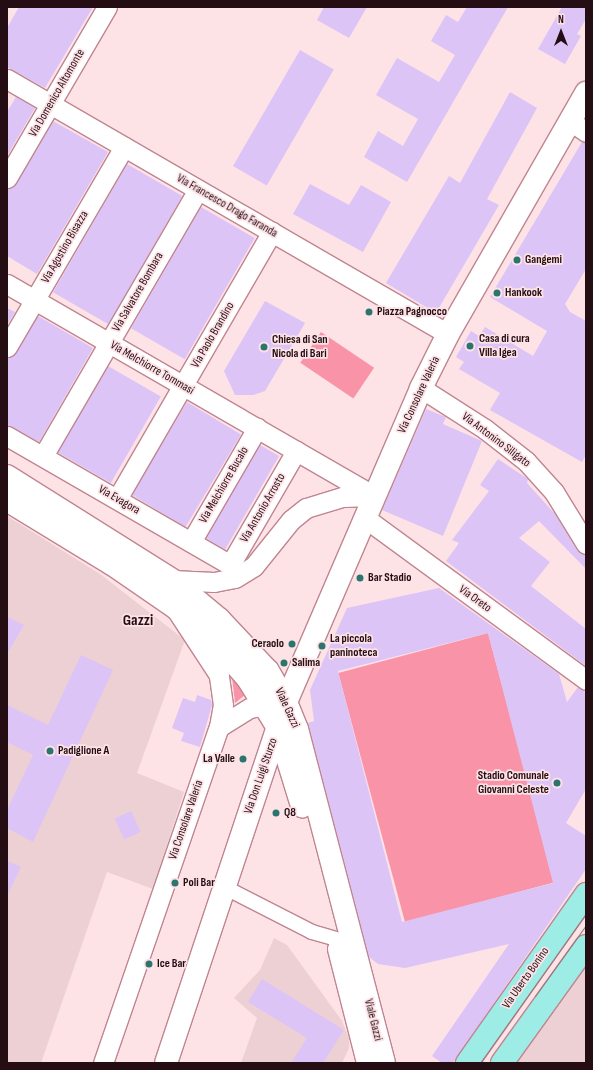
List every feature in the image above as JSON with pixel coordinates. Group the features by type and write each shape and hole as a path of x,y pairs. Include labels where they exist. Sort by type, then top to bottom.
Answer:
{"main road":[{"name":"Via Consolare Valeria","path":"374,496 421,388 448,334 578,126 586,93"},
{"name":"Viale Gazzi","path":"7,476 172,580 219,619 268,671 286,702 301,744 384,1063"},
{"name":"Via Don Luigi Sturzo","path":"166,1063 286,702 374,496"},
{"name":"Viale Gazzi","path":"7,500 112,564 176,608 209,634 248,679 278,728 300,797 368,1063"},
{"name":"Via Uberto Bonino","path":"467,1063 586,894"},
{"path":"502,1063 586,946"}],"street":[{"name":"Via Domenico Altomonte","path":"7,178 107,7"},
{"name":"Via Francesco Drago Faranda","path":"7,79 448,334"},
{"name":"Via Agostino Bisazza","path":"7,346 124,147"},
{"name":"Via Salvatore Bombara","path":"43,456 198,190"},
{"name":"Via Paolo Brandino","path":"117,499 272,232"},
{"name":"Via Melchiorre Tommasi","path":"7,284 374,496"},
{"name":"Via Antonino Siligato","path":"421,388 485,430 526,461 554,492 586,544"},
{"name":"Via Melchiorre Bucalo","path":"191,542 257,428"},
{"name":"Via Evagora","path":"7,436 230,565"},
{"name":"Via Antonio Arrosto","path":"230,565 296,451"},
{"path":"172,580 214,582 235,578 254,566 292,520 306,508 343,497 374,496"},
{"name":"Via Oreto","path":"365,518 586,680"},
{"name":"Via Consolare Valeria","path":"103,1063 219,727 223,705 219,675 210,659 188,631 176,608"},
{"path":"219,727 238,713 264,704 286,702"},
{"path":"224,887 312,932 336,939"}],"shaded area":[{"path":"321,332 374,368 353,398 300,363"},
{"path":"7,516 100,574 185,640 137,773 184,792 153,889 107,872 41,1063 7,1063"},
{"path":"488,633 555,882 405,922 338,673"},
{"path":"232,677 245,695 235,703"},
{"path":"274,938 287,945 342,1021 349,1038 349,1048 342,1063 241,1063 257,1018 234,998 260,970"},
{"path":"586,938 586,1063 497,1063"}],"building":[{"path":"19,7 93,7 45,88 7,67 7,28"},
{"path":"324,7 367,7 349,38 317,20"},
{"path":"467,7 508,7 407,182 364,157 378,131 403,146 418,119 376,95 397,58 439,82 455,55 431,41 446,15 458,22"},
{"path":"562,7 586,7 586,19 577,34 581,36 565,64 538,49"},
{"path":"300,50 334,70 267,186 233,166"},
{"path":"510,92 537,108 487,199 499,205 436,313 386,283 449,176 460,183"},
{"path":"16,97 35,108 7,156 7,112"},
{"path":"53,121 108,152 37,274 7,256 7,189 16,184"},
{"path":"582,142 586,143 586,269 565,304 570,312 586,321 586,455 582,462 490,410 500,393 459,369 464,362 456,357 471,331 479,336 485,327 533,356 547,331 490,297"},
{"path":"127,164 182,196 108,324 53,292"},
{"path":"310,184 349,205 361,185 391,202 363,252 293,214"},
{"path":"201,207 255,238 185,359 131,328"},
{"name":"Chiesa di San Nicola di Bari","path":"265,301 305,323 265,391 253,395 235,395 224,371"},
{"path":"7,308 15,312 7,325"},
{"path":"38,316 93,348 39,442 7,425 7,358 16,353"},
{"path":"108,366 161,396 111,483 58,453"},
{"path":"187,402 241,434 185,527 131,495"},
{"path":"426,409 446,417 443,424 482,441 443,536 382,510"},
{"path":"260,445 279,456 225,550 206,539"},
{"path":"498,459 528,479 527,483 555,514 577,550 586,555 586,569 539,521 519,538 550,562 531,586 586,629 586,666 446,561 459,543 452,540 489,491 480,485"},
{"name":"Stadio Comunale Giovanni Celeste","path":"439,588 559,674 567,702 578,687 586,693 586,789 566,823 586,836 586,869 453,1063 442,1063 432,1056 509,944 405,968 378,964 369,957 308,723 314,721 310,690 347,608","holes":["488,633 553,883 402,922 338,671"]},
{"path":"7,617 24,625 7,654"},
{"name":"Padiglione A","path":"81,655 113,670 33,842 7,828 7,810 33,755 7,742 7,705 48,725"},
{"path":"197,695 211,700 212,705 200,747 181,741 184,733 172,728 183,698 195,702"},
{"path":"131,811 141,832 124,839 115,819"},
{"path":"7,861 21,867 7,896"},
{"path":"262,979 344,1030 323,1063 291,1063 307,1038 248,1002"}],"tram line":[{"path":"480,1063 586,914"},
{"path":"535,996 586,925"}],"place":[{"name":"Gangemi","path":"517,260"},
{"name":"Hankook","path":"497,293"},
{"name":"Piazza Pagnocco","path":"369,312"},
{"name":"Casa di cura Villa Igea","path":"470,346"},
{"name":"Chiesa di San Nicola di Bari","path":"264,347"},
{"name":"Bar Stadio","path":"360,578"},
{"name":"Ceraolo","path":"292,644"},
{"name":"La piccola paninoteca","path":"322,646"},
{"name":"Salima","path":"284,663"},
{"name":"Padiglione A","path":"50,751"},
{"name":"La Valle","path":"243,759"},
{"name":"Stadio Comunale Giovanni Celeste","path":"557,783"},
{"name":"Q8","path":"276,813"},
{"name":"Poli Bar","path":"175,883"},
{"name":"Ice Bar","path":"149,964"}],"district":[{"name":"Gazzi","path":"138,621"}]}
